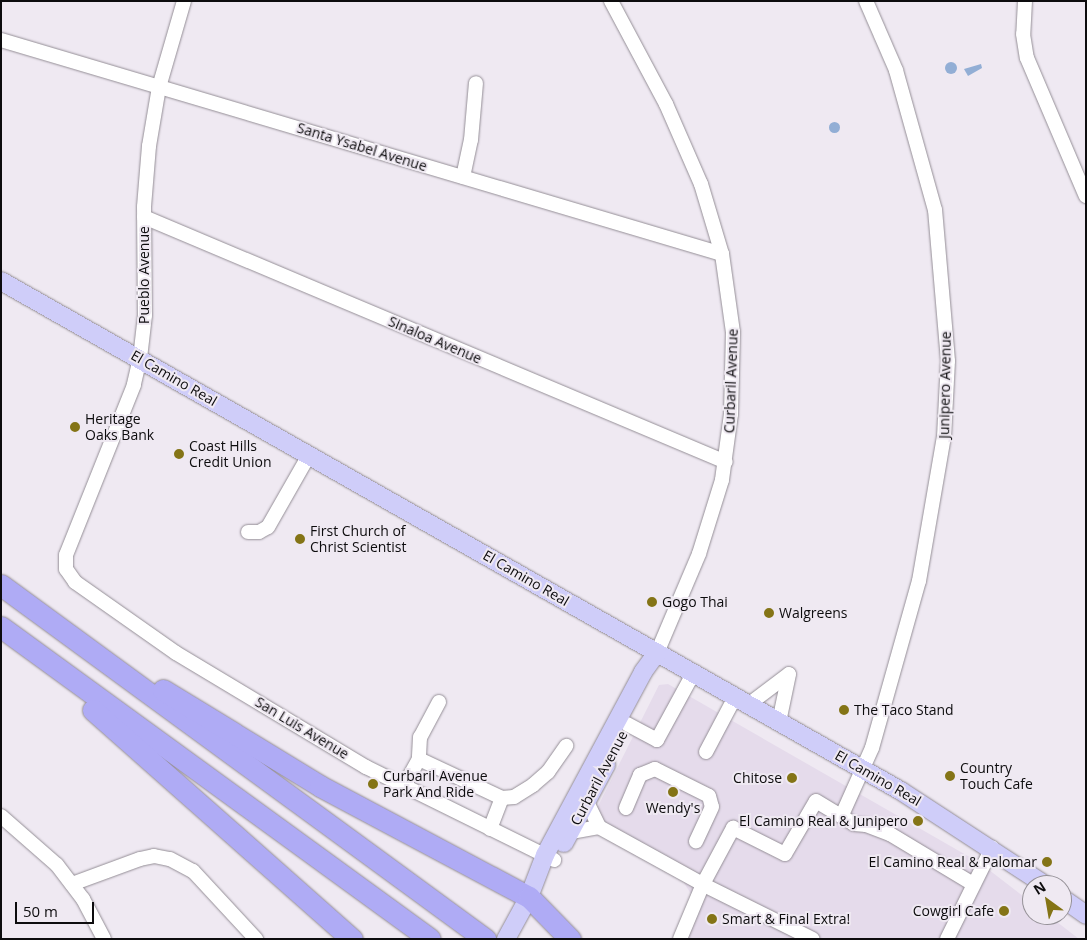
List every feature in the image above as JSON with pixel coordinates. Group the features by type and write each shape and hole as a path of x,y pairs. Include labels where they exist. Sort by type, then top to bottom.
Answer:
{"highway":[{"path":"1,586 485,939"},
{"path":"1,628 352,939"},
{"path":"1,628 430,939"},
{"path":"81,644 190,705 320,786 529,897 570,939"}],"main road":[{"name":"El Camino Real","path":"1,281 140,358 863,770 992,848 1031,875"},
{"name":"Curbaril Avenue","path":"550,858 571,832 588,802 651,677 657,653"},
{"name":"Curbaril Avenue","path":"510,931 550,858 643,672 657,653"},
{"path":"1072,905 1086,915"}],"street":[{"name":"Pueblo Avenue","path":"66,569 66,555 134,385 140,358 145,315 144,217 149,146 159,87 184,1"},
{"name":"Curbaril Avenue","path":"611,1 688,152 722,254 732,308 734,359 726,462 708,527 657,653"},
{"name":"Junipero Avenue","path":"842,815 863,770 919,581 944,437 948,361 935,210 896,70 866,1"},
{"path":"1025,1 1023,34 1027,58 1086,196"},
{"name":"Santa Ysabel Avenue","path":"1,40 722,254"},
{"path":"463,177 471,140 476,83"},
{"name":"Sinaloa Avenue","path":"144,217 726,462"},
{"path":"248,532 259,532 268,527 309,454"},
{"name":"San Luis Avenue","path":"66,569 75,582 176,653 404,786 550,858"},
{"path":"627,724 657,740 693,674"},
{"path":"706,752 742,701 789,674 779,722"},
{"path":"404,786 419,758 420,737 439,702"},
{"path":"419,758 502,798 514,797 533,785 548,772 566,746"},
{"path":"626,808 640,775 655,770 709,796 712,807 696,842"},
{"path":"490,829 502,798"},
{"path":"680,939 703,884 733,828 786,854 816,801 854,824 866,825 890,834 973,884"},
{"path":"588,802 599,826 703,884 813,939"},
{"path":"1,816 41,848 72,884 104,939"},
{"path":"571,832 599,826"},
{"path":"947,939 992,848"},
{"path":"72,884 140,859 154,856 170,859 193,871 256,939"}],"shaded area":[{"path":"668,684 980,863 1022,895 1022,925 1061,925 1079,939 676,939 691,894 681,878 587,828 659,685"}],"water":[{"path":"951,62 957,68 951,74 945,68"},
{"path":"981,64 982,68 968,76 964,69"},
{"path":"832,122 836,122 839,127 838,131 832,132 829,129 829,125"}],"place":[{"name":"Heritage Oaks Bank","path":"75,427"},
{"name":"Coast Hills Credit Union","path":"179,454"},
{"name":"First Church of Christ Scientist","path":"300,539"},
{"name":"Gogo Thai","path":"652,602"},
{"name":"Walgreens","path":"769,613"},
{"name":"The Taco Stand","path":"844,710"},
{"name":"Country Touch Cafe","path":"950,776"},
{"name":"Chitose","path":"792,778"},
{"name":"Curbaril Avenue Park And Ride","path":"373,784"},
{"name":"Wendy's","path":"673,792"},
{"name":"El Camino Real & Junipero","path":"918,821"},
{"name":"El Camino Real & Palomar","path":"1047,862"},
{"name":"Cowgirl Cafe","path":"1004,911"},
{"name":"Smart & Final Extra!","path":"712,919"}]}
